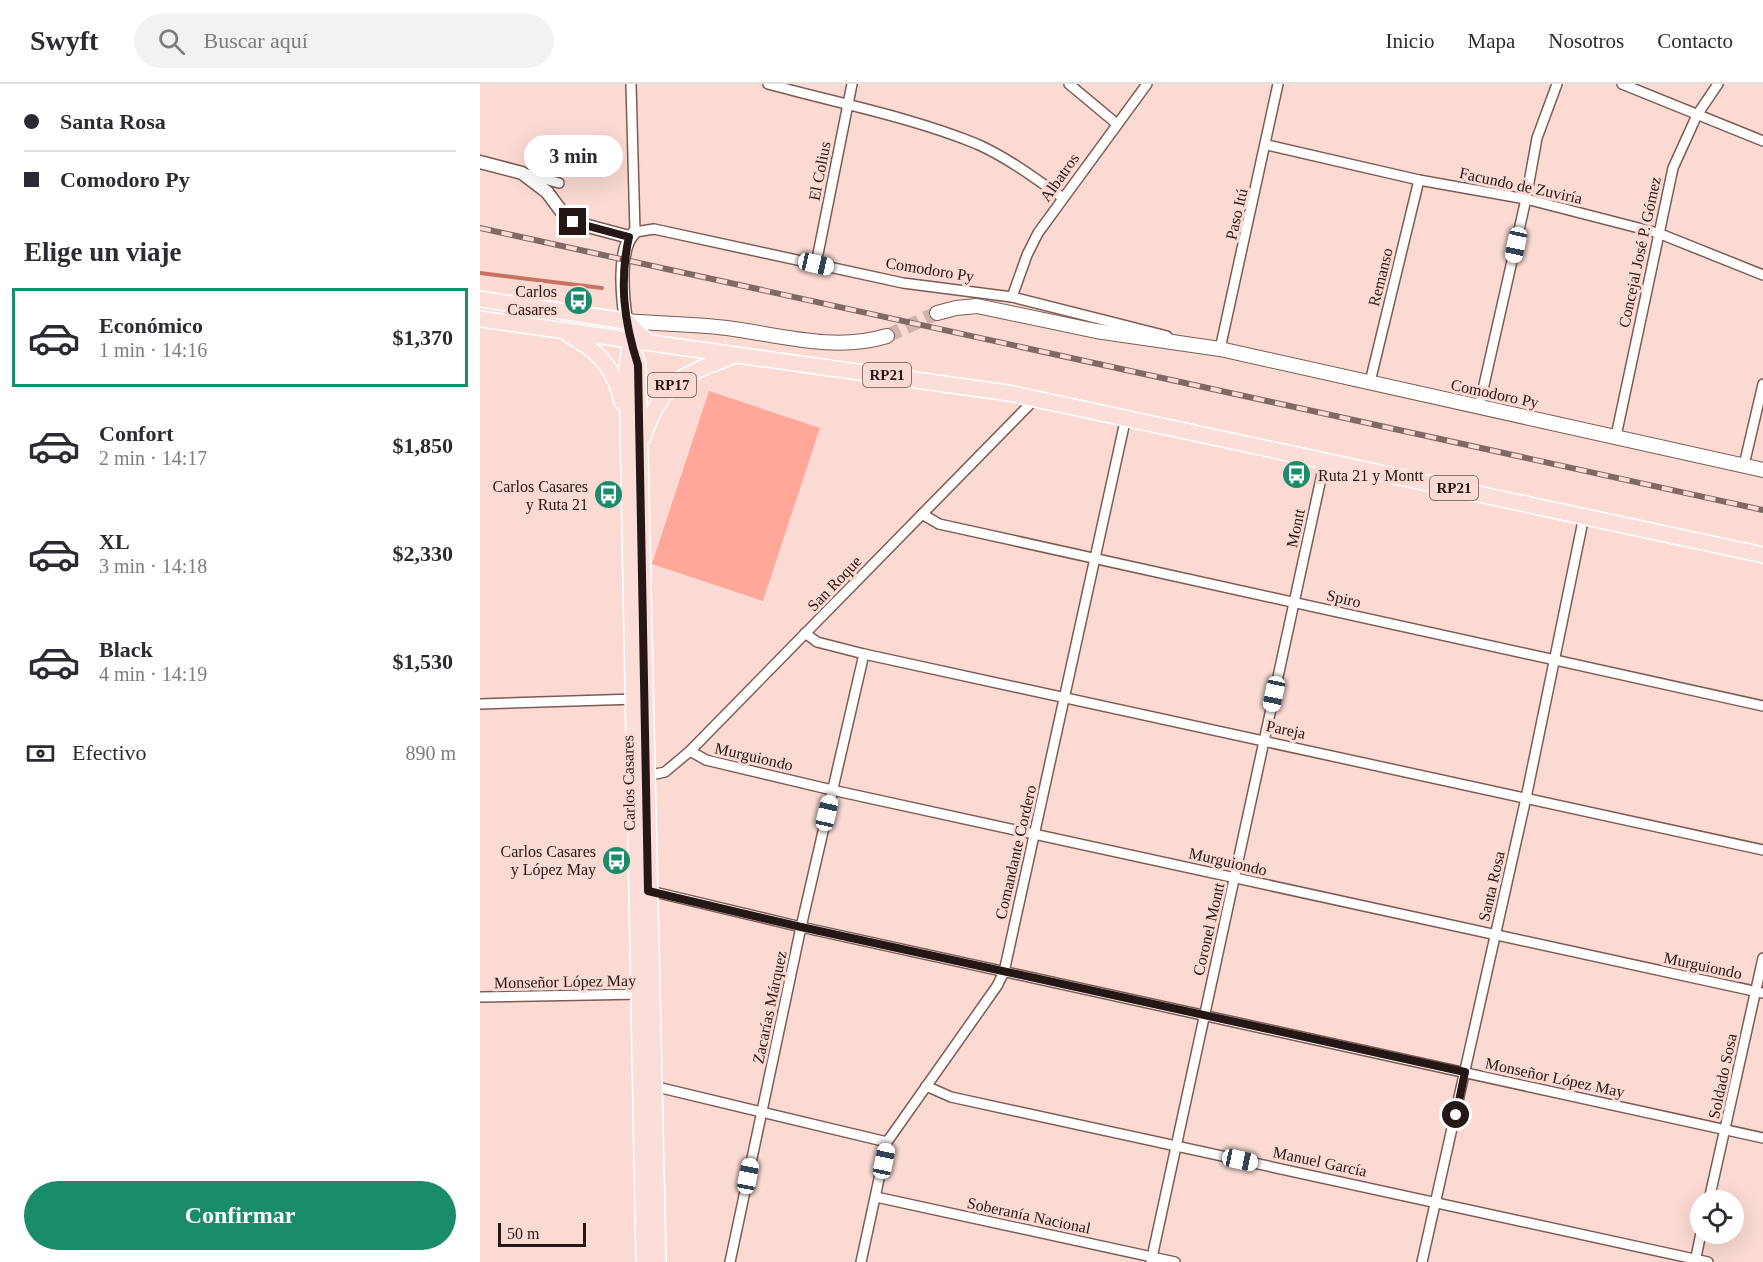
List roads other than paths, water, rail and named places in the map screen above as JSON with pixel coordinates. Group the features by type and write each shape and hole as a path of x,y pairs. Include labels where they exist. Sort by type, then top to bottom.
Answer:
{"main road":[{"path":"480,300 626,321 726,328 845,344 867,342 887,336"},
{"name":"Comodoro Py","path":"938,313 977,306 1096,331 1220,349 1763,470"},
{"name":"RP21","path":"480,319 1036,398 1763,555"},
{"path":"626,321 648,342"},
{"name":"Carlos Casares","path":"626,321 630,340 627,368 634,446 643,890 644,1262"},
{"name":"RP17","path":"562,330 600,355 615,376 634,446"},
{"name":"RP17","path":"634,446 652,412 671,386 695,370 738,354"},
{"name":"Carlos Casares","path":"639,699 646,776 643,890"},
{"name":"Carlos Casares","path":"644,994 653,1086 658,1262"}],"street":[{"name":"Carlos Casares","path":"626,321 623,266 632,234 631,84"},
{"path":"768,84 939,130 978,145 1017,165 1063,198"},
{"name":"El Colius","path":"816,264 852,84"},
{"path":"1069,84 1117,124"},
{"name":"Albatros","path":"1012,297 1027,255 1063,198 1147,84"},
{"name":"Paso Itú","path":"1220,349 1267,145 1278,84"},
{"path":"1479,406 1526,200 1537,138 1557,84"},
{"path":"1623,84 1763,141"},
{"name":"Concejal José P. Gómez","path":"1616,436 1673,168 1697,115 1718,84"},
{"name":"Facundo de Zuviría","path":"1267,145 1419,180 1526,200 1658,233 1763,275"},
{"name":"Comodoro Py","path":"480,162 522,173 547,192 573,222 632,234 654,229 903,283 1012,297 1220,349"},
{"path":"522,173 559,183"},
{"name":"Remanso","path":"1370,382 1419,180"},
{"path":"1744,465 1763,384"},
{"name":"San Roque","path":"646,776 665,772 690,751 1036,398"},
{"name":"Comandante Cordero","path":"861,1262 887,1142 997,986 1004,972 1126,417"},
{"name":"Montt","path":"1294,602 1325,460"},
{"name":"Spiro","path":"922,514 939,524 1763,706"},
{"name":"Santa Rosa","path":"1422,1262 1526,798 1584,516"},
{"name":"Coronel Montt","path":"1151,1259 1294,602"},
{"name":"Pareja","path":"805,633 817,642 864,654 1263,739 1763,850"},
{"name":"Zacarías Márquez","path":"730,1262 801,927 864,654"},
{"path":"480,704 639,699"},
{"name":"Murguiondo","path":"690,751 706,760 832,790 1759,992"},
{"name":"Monseñor López May","path":"643,890 1004,972 1763,1138"},
{"name":"Soldado Sosa","path":"1711,1190 1759,992 1763,958"},
{"name":"Monseñor López May","path":"480,997 644,994"},
{"path":"653,1086 887,1142"},
{"name":"Manuel García","path":"926,1086 951,1097 1708,1262"},
{"name":"Soberanía Nacional","path":"876,1197 1151,1259 1175,1262"},
{"path":"1695,1261 1699,1244"}],"waterway":[{"path":"480,273 602,288"}],"tunnel":[{"path":"887,336 937,313"}],"railway":[{"path":"480,228 1763,510"}],"place":[{"name":"Carlos Casares","path":"578,300"},
{"name":"Ruta 21 y Montt","path":"1297,475"},
{"name":"Carlos Casares y Ruta 21","path":"609,495"},
{"name":"Carlos Casares y López May","path":"617,860"}]}
